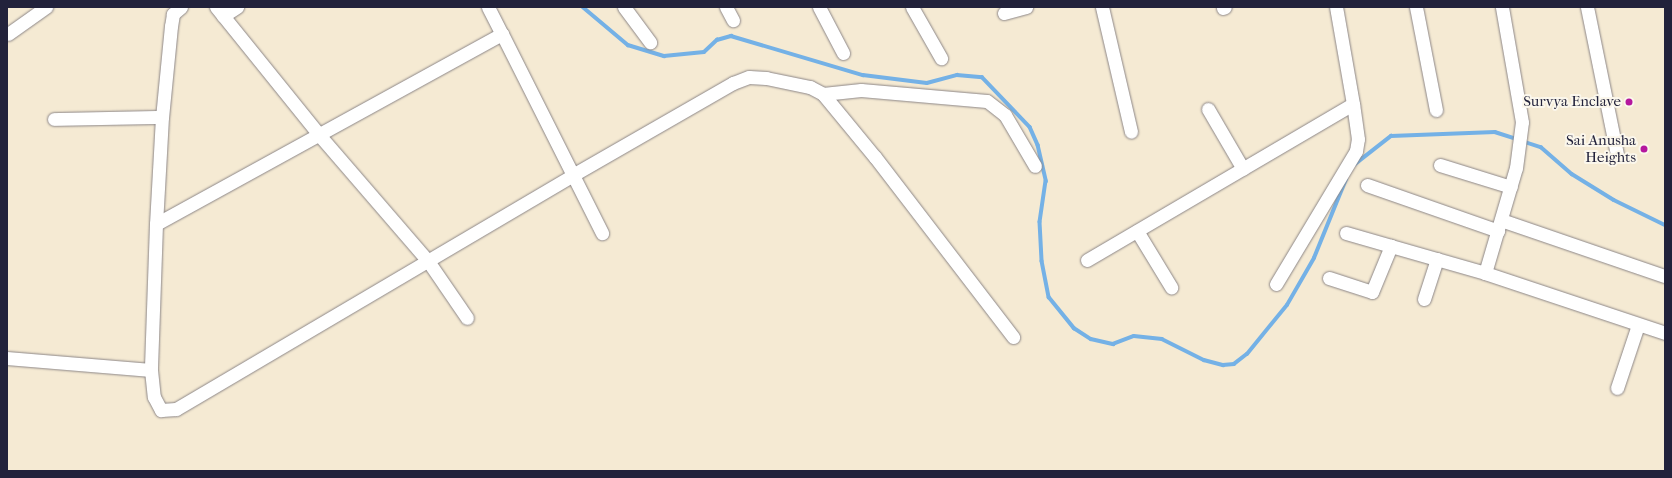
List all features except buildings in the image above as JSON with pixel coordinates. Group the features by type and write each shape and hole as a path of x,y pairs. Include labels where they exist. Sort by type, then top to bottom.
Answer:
{"street":[{"path":"8,34 46,7"},
{"path":"181,7 173,14 171,26 162,117 156,224 150,370 154,397 161,410 176,409 572,176 733,84 749,78 766,78 810,87 823,94 875,157 1013,337"},
{"path":"237,7 220,11 320,136 428,261 467,318"},
{"path":"488,7 602,233"},
{"path":"624,7 650,42"},
{"path":"726,7 734,20"},
{"path":"819,7 843,53"},
{"path":"912,7 941,58"},
{"path":"1004,13 1026,7"},
{"path":"1102,7 1131,132"},
{"path":"1276,284 1356,151 1358,139 1336,7"},
{"path":"1416,7 1436,110"},
{"path":"1485,273 1516,168 1522,122 1502,7"},
{"path":"1586,7 1617,154"},
{"path":"156,224 320,136 502,34"},
{"path":"823,94 861,90 987,101 1005,115 1035,166"},
{"path":"1087,260 1353,104"},
{"path":"1208,109 1243,169"},
{"path":"54,119 162,117"},
{"path":"1440,165 1511,187"},
{"path":"1367,185 1665,276"},
{"path":"1137,231 1171,287"},
{"path":"1346,233 1485,273 1665,333"},
{"path":"1329,278 1372,292 1391,246"},
{"path":"1424,299 1437,259"},
{"path":"1618,388 1638,325"},
{"path":"7,358 150,370"}],"waterway":[{"path":"583,7 628,45 664,56 704,52 717,40 731,36 863,75 927,83 957,75 982,77 1030,127 1038,145 1046,181 1040,222 1042,261 1049,297 1074,328 1091,339 1113,344 1134,336 1162,339 1204,360 1223,365 1234,364 1247,354 1287,305 1314,258 1346,179"},
{"path":"1354,165 1391,136 1495,132 1516,139"},
{"path":"1522,141 1541,147 1572,174 1614,200 1665,225"}],"place":[{"name":"Survya Enclave","path":"1629,102"},
{"name":"Sai Anusha Heights","path":"1644,149"}]}
